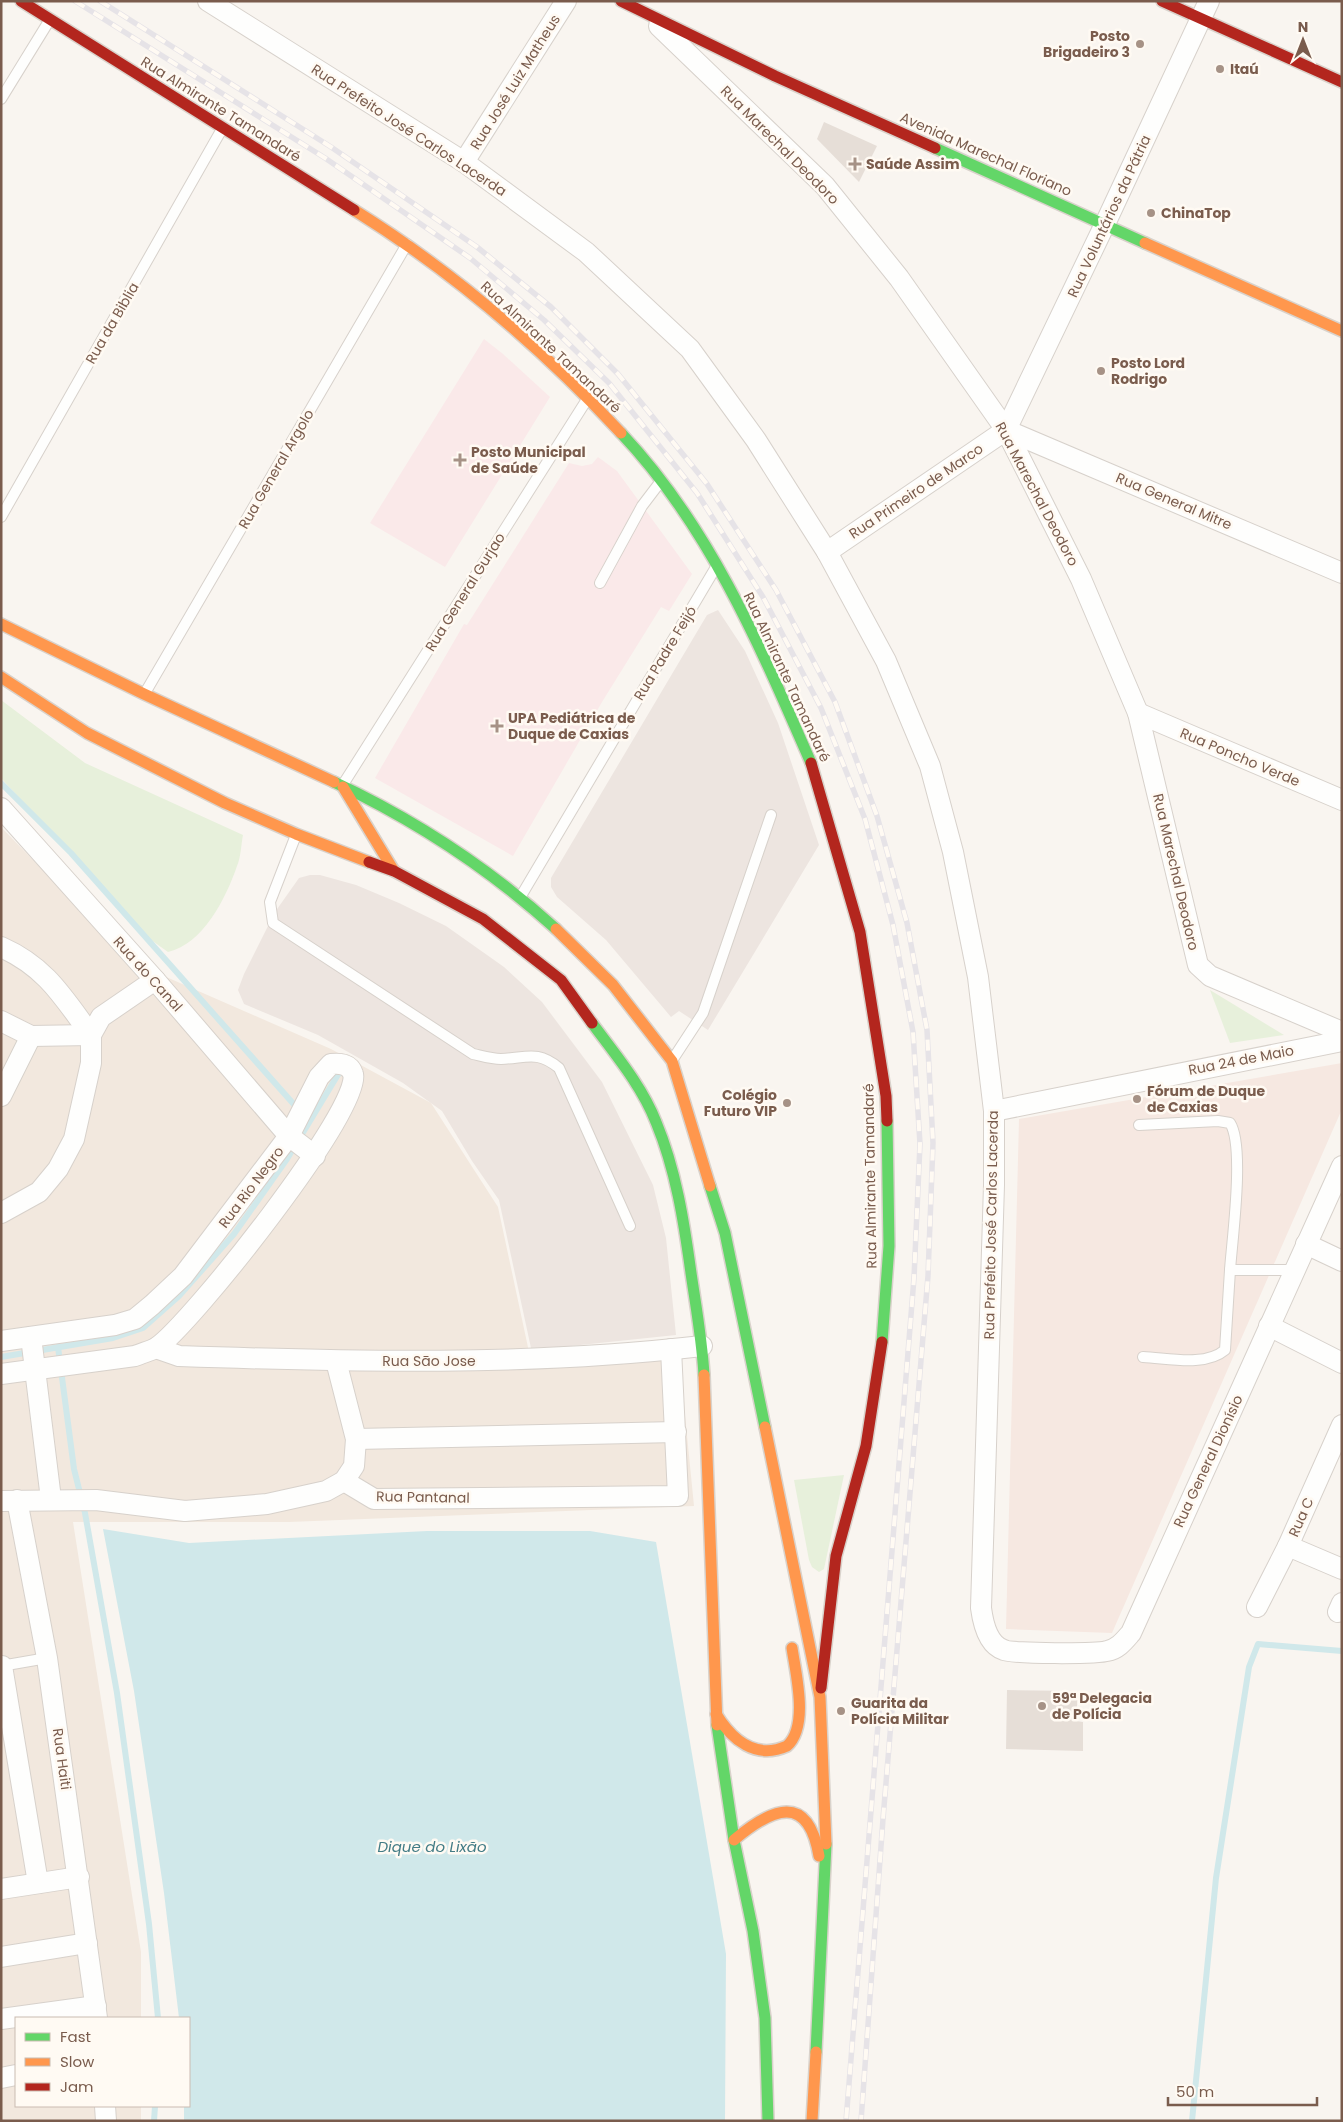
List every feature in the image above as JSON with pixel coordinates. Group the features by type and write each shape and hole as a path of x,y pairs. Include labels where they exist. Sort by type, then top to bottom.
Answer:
{"main road":[{"name":"Rua Almirante Tamandaré","path":"21,1 407,243 473,295 588,398 646,460 662,480 718,564 764,656 814,769 860,932 886,1096 889,1246 882,1345 866,1446 836,1556 820,1697"},
{"name":"Avenida Marechal Floriano","path":"621,1 648,16 775,76 1342,331"},
{"path":"1162,1 1205,10 1342,82"},
{"path":"1,624 144,694 342,786 435,836 521,897 613,985 672,1061 725,1233 820,1697 827,1828 812,2121"},
{"path":"1,677 87,733 225,803 296,834 394,871 483,920 562,980 630,1075 656,1121 676,1185 684,1224 702,1346 708,1442 715,1712 734,1840 753,1931 765,2018 768,2121"},
{"path":"342,786 394,871"},
{"path":"780,1500 783,1573"},
{"path":"715,1712 729,1733 748,1748 767,1751 784,1749 793,1741 796,1733 798,1686 790,1636"},
{"path":"734,1840 756,1822 773,1813 787,1812 800,1815 812,1825 818,1837 824,1912"}],"street":[{"name":"Rua Prefeito José Carlos Lacerda","path":"208,1 464,162 586,252 690,349 756,440 827,552 886,661 930,766 953,852 978,977 994,1111 981,1608 984,1625 991,1639 1003,1650"},
{"name":"Rua José Luiz Matheus","path":"464,162 566,1"},
{"name":"Rua Voluntários da Pátria","path":"1006,430 1205,10"},
{"name":"Rua Marechal Deodoro","path":"648,16 825,186 899,278 1006,430 1081,579 1138,713 1198,964 1210,976 1342,1032"},
{"name":"Rua Primeiro de Marco","path":"827,552 1006,430"},
{"name":"Rua General Mitre","path":"1006,430 1342,573"},
{"name":"Rua Poncho Verde","path":"1138,713 1342,800"},
{"name":"Rua do Canal","path":"1,808 155,980 301,1135"},
{"path":"1,948 18,955 51,980 91,1035"},
{"path":"1,1213 39,1192 58,1169 74,1139 91,1063 91,1035 100,1017 155,980"},
{"path":"1,1021 31,1036 91,1035"},
{"path":"1,1096 31,1036"},
{"name":"Rua 24 de Maio","path":"994,1111 1342,1040"},
{"name":"Rua Rio Negro","path":"82,1348 116,1325 135,1318 183,1276 301,1135 343,1108 352,1086 354,1075 350,1067 341,1063 332,1064 319,1077 301,1135"},
{"path":"1,1374 35,1355 82,1348 135,1356 156,1348 186,1320 234,1263 301,1135"},
{"name":"Rua General Dionísio","path":"1003,1650 1108,1652 1122,1644 1131,1633 1342,1166"},
{"path":"1306,1244 1342,1261"},
{"path":"1269,1326 1342,1363"},
{"path":"1,1341 35,1355 82,1348"},
{"name":"Rua Sāo Jose","path":"156,1348 179,1356 336,1361 493,1361 702,1346"},
{"name":"Rua Pantanal","path":"344,1481 374,1499 678,1496 671,1349"},
{"path":"35,1355 55,1499"},
{"path":"9,1500 96,1500 185,1511 267,1504 326,1491 344,1481 354,1466 356,1439 336,1361"},
{"name":"Rua C","path":"1257,1607 1288,1546 1342,1425"},
{"path":"356,1439 676,1432"},
{"name":"Rua Haiti","path":"9,1500 48,1658 97,2012"},
{"path":"1288,1546 1342,1569"},
{"path":"2,1666 38,1883"},
{"path":"1,1889 79,1878"},
{"path":"1,1957 87,1943"},
{"path":"28,2017 97,2012"},
{"path":"1,2019 15,2018"},
{"path":"1,2078 15,2076"},
{"path":"105,2107 106,2121"}],"lane":[{"path":"1,99 50,20"},
{"name":"Rua da Biblia","path":"1,517 222,128"},
{"name":"Rua General Argolo","path":"144,694 407,243"},
{"name":"Rua General Gurjao","path":"342,786 588,398"},
{"path":"600,583 642,506 662,480"},
{"name":"Rua Padre Feijó","path":"521,897 718,564"},
{"path":"672,1061 703,1012 771,815"},
{"path":"296,834 270,902 273,923 473,1054 500,1059 537,1055 559,1068 630,1226"},
{"path":"1139,1125 1218,1121 1230,1123 1236,1131 1236,1165 1225,1350 1216,1357 1197,1360 1143,1357"},
{"path":"1230,1270 1295,1270"},
{"path":"2,1666 48,1658"}],"shaded area":[{"name":"Posto Municipal de Saúde","path":"484,339 550,397 445,567 370,523"},
{"path":"598,457 617,471 692,574 669,611 661,607 602,702 513,856 375,778 464,624 467,625 569,463 582,466 592,464"},
{"path":"718,610 745,651 778,723 819,845 708,1030 679,1011 671,1017 606,940 557,897 551,887 551,878 707,615"},
{"path":"1,827 132,962 331,1049 431,1103 498,1207 529,1352 679,1355 694,1506 289,1522 73,1522 141,1952 141,2017 15,2017 15,2107 141,2107 141,2121 1,2121"},
{"path":"320,875 356,885 446,926 504,967 542,1002 602,1082 653,1185 666,1238 676,1335 561,1347 531,1348 499,1200 472,1161 442,1111 403,1083 318,1035 244,1004 238,990 275,912 299,878"},
{"name":"Fórum de Duque de Caxias","path":"1342,1063 1342,1109 1112,1633 1006,1629 1019,1119"}],"green space":[{"path":"1,700 85,763 243,835 238,862 220,905 212,918 192,940 168,952 147,937 1,778"},
{"path":"1210,990 1284,1035 1230,1043"},
{"path":"844,1475 824,1569 819,1572 812,1567 809,1560 794,1480"}],"water":[{"name":"Dique do Lixão","path":"103,1529 189,1543 427,1531 590,1531 656,1542 726,1954 725,2121 184,2121 184,2107 190,2107 190,2017 179,2017 164,1893 134,1691"}],"building":[{"name":"Saúde Assim","path":"824,122 877,146 859,182 817,139"},
{"name":"59ª Delegacia de Polícia","path":"1007,1690 1078,1691 1076,1721 1083,1722 1083,1751 1006,1749"}],"waterway":[{"path":"1,783 71,853 298,1109"},
{"path":"1,1357 113,1338 143,1328 179,1296 234,1234 287,1159 342,1068"},
{"path":"58,1347 74,1469 85,1513 117,1693 149,1924 158,2017"},
{"path":"1192,2121 1216,1878 1249,1667 1258,1644 1342,1651"},
{"path":"154,2121 155,2107"}],"railway":[{"path":"75,1 325,158 470,258 544,320 609,383 697,493 763,597 821,708 865,819 893,925 913,1032 920,1144 914,1278 846,2121"},
{"path":"100,1 331,147 477,247 551,307 618,374 707,484 776,590 835,702 877,816 907,923 927,1030 933,1143 928,1276 883,1819 861,2121"}],"traffic: fast":[{"path":"935,148 1145,243"},
{"path":"621,433 653,469 707,548 752,632 811,763"},
{"path":"334,782 394,813 451,847 505,886 556,929"},
{"path":"592,1023 643,1096 663,1140 674,1177 685,1235 704,1375"},
{"path":"882,1342 889,1246 887,1121"},
{"path":"710,1186 725,1233 765,1427"},
{"path":"717,1725 734,1840 753,1931 765,2018 768,2121"},
{"path":"816,2052 826,1844"}],"traffic: slow":[{"path":"354,210 426,259 495,312 560,371 621,433"},
{"path":"1145,243 1342,331"},
{"path":"1,624 144,694 334,782"},
{"path":"1,677 87,733 225,803 296,834 369,862"},
{"path":"343,787 394,871"},
{"path":"556,929 613,985 672,1061 710,1186"},
{"path":"704,1375 717,1725"},
{"path":"765,1427 820,1697 826,1844"},
{"path":"716,1714 729,1732 746,1745 765,1751 787,1746 794,1737 798,1726 799,1713 798,1686 792,1648"},
{"path":"734,1840 762,1820 775,1814 787,1812 797,1814 806,1822 814,1836 819,1856"},
{"path":"812,2121 816,2052"}],"traffic: jam":[{"path":"21,1 354,210"},
{"path":"621,1 775,76 935,148"},
{"path":"1162,1 1342,82"},
{"path":"811,763 860,932 886,1096 887,1121"},
{"path":"369,862 394,871 483,919 561,980 592,1023"},
{"path":"821,1688 836,1556 866,1446 882,1342"}],"place":[{"name":"Posto Brigadeiro 3","path":"1140,44"},
{"name":"Itaú","path":"1220,69"},
{"name":"Saúde Assim","path":"855,164"},
{"name":"ChinaTop","path":"1151,213"},
{"name":"Posto Lord Rodrigo","path":"1101,371"},
{"name":"Posto Municipal de Saúde","path":"460,460"},
{"name":"UPA Pediátrica de Duque de Caxias","path":"497,726"},
{"name":"Fórum de Duque de Caxias","path":"1137,1099"},
{"name":"Colégio Futuro VIP","path":"787,1103"},
{"name":"59ª Delegacia de Polícia","path":"1042,1706"},
{"name":"Guarita da Polícia Militar","path":"841,1711"}]}
